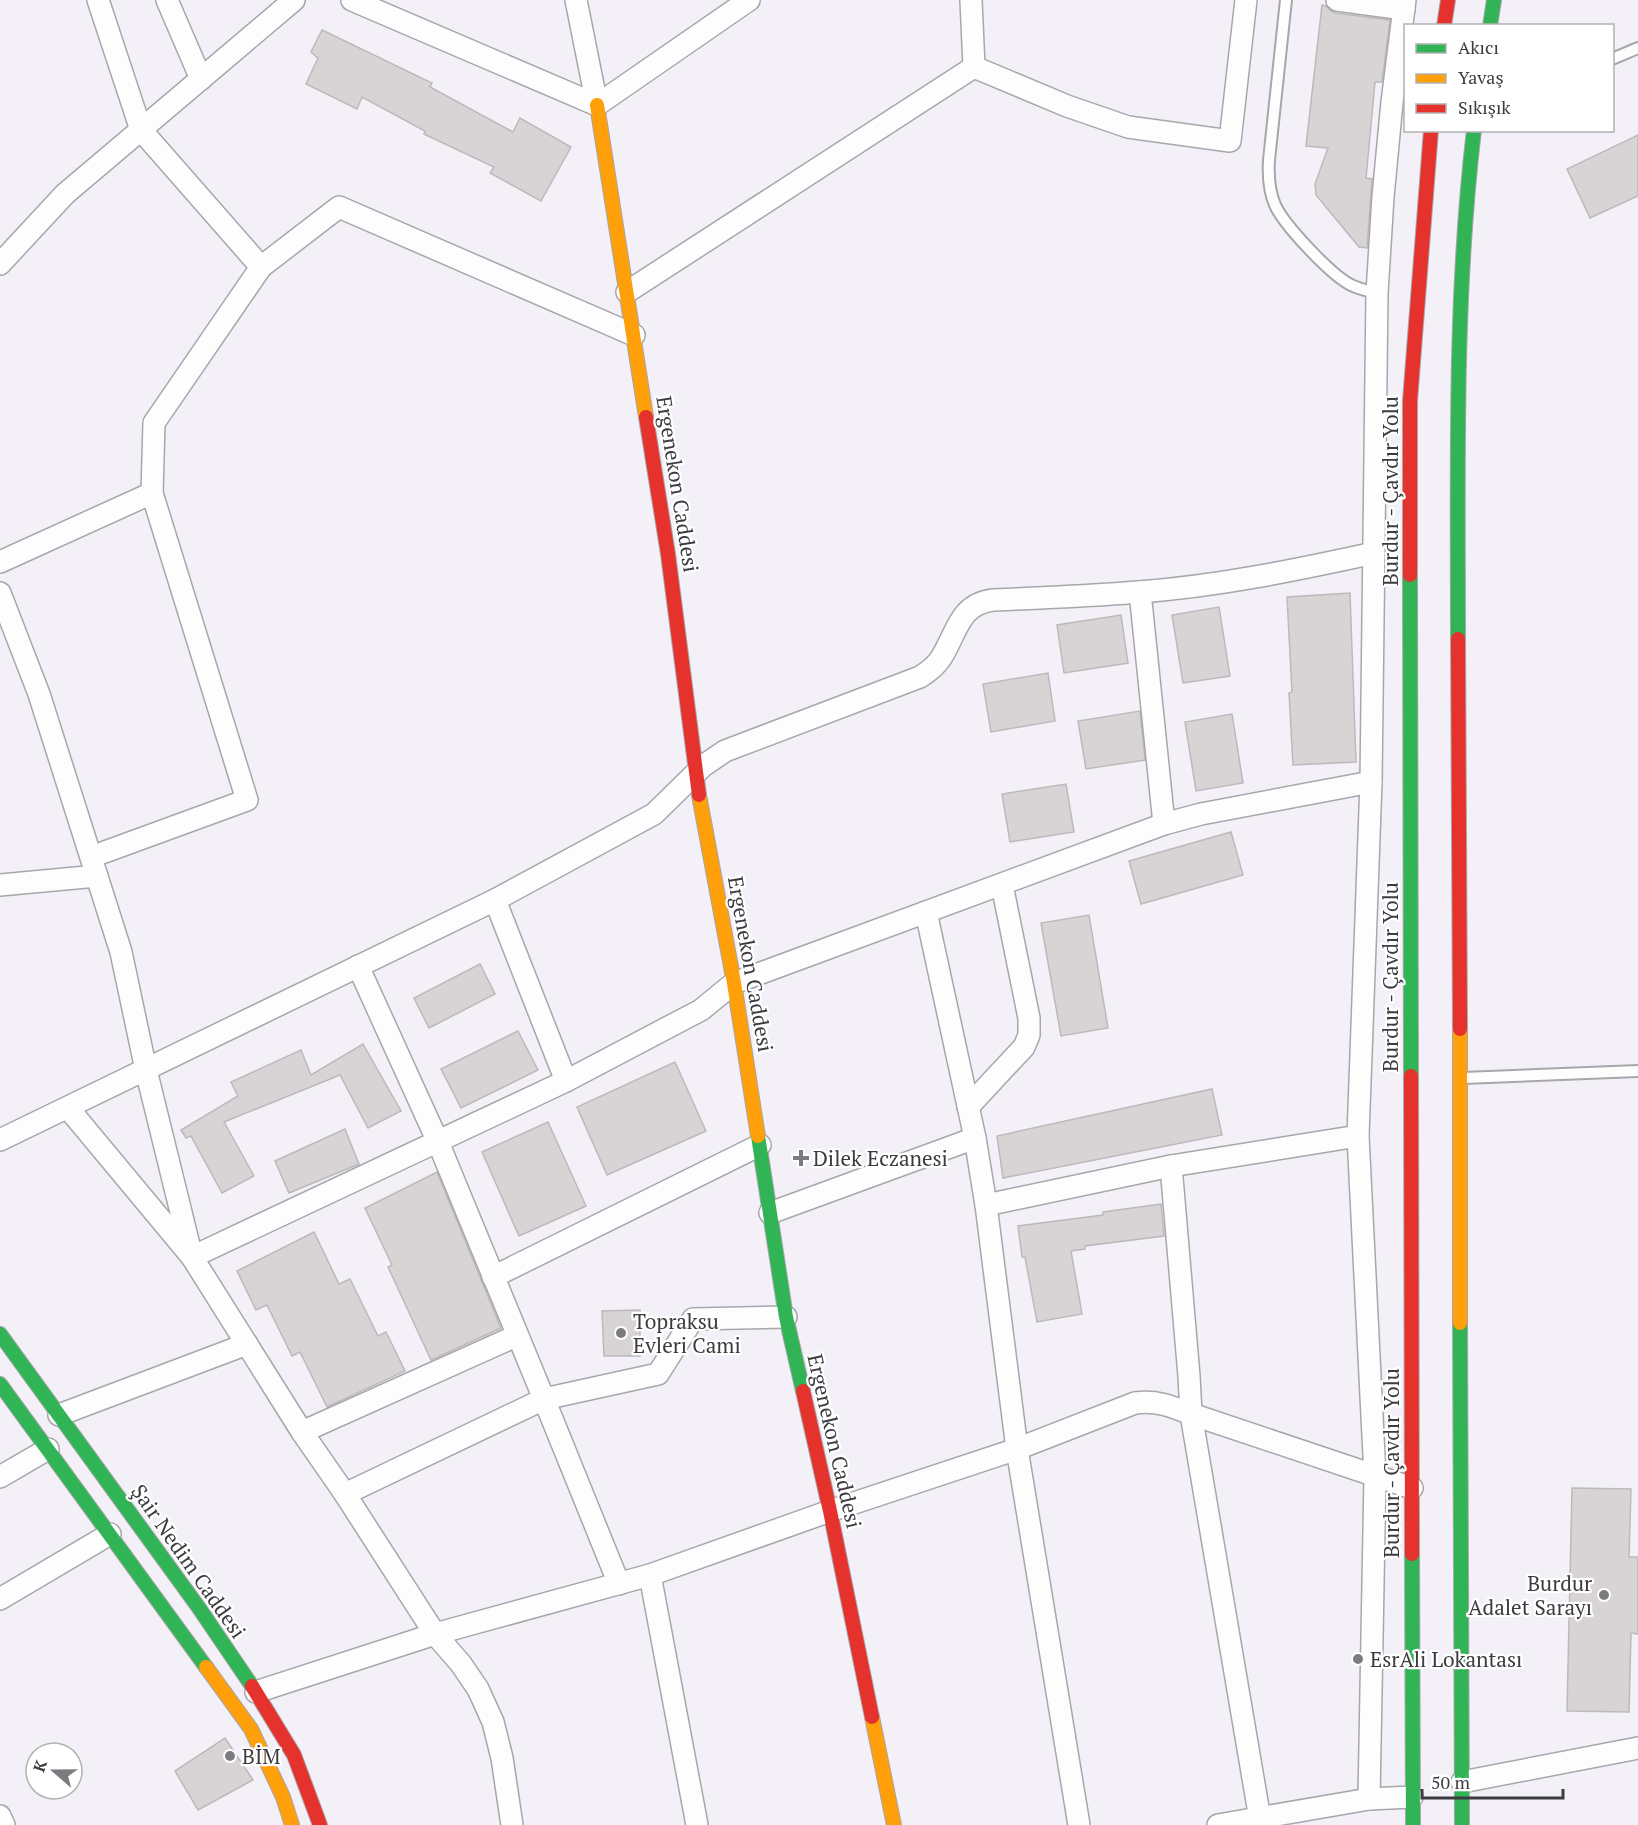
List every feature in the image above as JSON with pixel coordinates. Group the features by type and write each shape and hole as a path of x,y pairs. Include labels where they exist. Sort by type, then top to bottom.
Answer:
{"main road":[{"path":"1444,24 1448,0"},
{"path":"1490,24 1494,0"},
{"name":"Ergenekon Caddesi","path":"597,105 668,554 695,774 734,983 786,1317 830,1511 894,1825"},
{"name":"Burdur - Çavdır Yolu","path":"1413,1825 1410,401 1431,132"},
{"path":"1462,1825 1458,468 1461,309 1469,167 1474,132"},
{"name":"Şair Nedim Caddesi","path":"0,1334 199,1608 256,1692 294,1755 320,1825"},
{"path":"0,1384 251,1729 283,1797 292,1825"}],"street":[{"path":"98,0 141,130 261,267"},
{"path":"166,0 201,79"},
{"path":"0,264 65,194 294,0"},
{"path":"352,0 597,105"},
{"path":"576,0 597,105"},
{"path":"597,105 749,0"},
{"path":"971,0 974,67"},
{"path":"974,67 1066,106 1128,127 1230,141 1246,0"},
{"path":"1337,0 1405,4 1392,102 1377,293 1371,782 1358,1136 1375,1476 1370,1799"},
{"path":"627,292 974,67"},
{"path":"0,885 94,867 247,800 152,493 154,423 261,267 339,207 634,335"},
{"path":"0,562 152,493"},
{"path":"0,1140 495,900 654,814 712,759 739,744 920,677 940,659 964,614 978,604 993,600 1140,592 1241,580 1374,553"},
{"path":"0,592 39,694 121,952 146,1070 192,1257"},
{"path":"1140,592 1164,824"},
{"path":"192,1257 567,1081 701,1010 734,983 1164,824 1201,814 1371,782"},
{"path":"968,1107 1024,1047 1029,1035 1029,1018 1002,885"},
{"path":"495,900 567,1081"},
{"path":"926,912 975,1138 986,1205 1017,1449 1079,1825"},
{"path":"358,966 438,1142 619,1584"},
{"path":"68,1107 192,1257 302,1432 345,1494 435,1634 461,1664 478,1689 493,1722 502,1758 512,1825"},
{"path":"986,1205 1171,1166 1358,1136"},
{"path":"770,1213 975,1138"},
{"path":"493,1277 760,1145"},
{"path":"1171,1166 1190,1376 1191,1414 1260,1821"},
{"path":"345,1494 544,1399 658,1374 693,1319 786,1317"},
{"path":"302,1432 516,1336"},
{"path":"59,1415 247,1344"},
{"path":"256,1692 435,1634 650,1575 830,1511 1017,1449 1135,1403 1168,1404 1191,1414 1412,1488"},
{"path":"0,1477 48,1449"},
{"path":"0,1599 110,1534"},
{"path":"650,1575 697,1825"},
{"path":"1462,1782 1638,1748"},
{"path":"1218,1825 1260,1821 1370,1799 1413,1797"},
{"path":"0,1816 4,1825"}],"lane":[{"path":"1286,0 1268,166 1272,196 1287,224 1330,270 1352,286 1377,293"},
{"path":"1614,58 1638,48"},
{"path":"1460,1078 1638,1071"}],"building":[{"path":"1322,5 1335,13 1390,20 1382,82 1375,82 1366,178 1372,179 1367,248 1359,247 1316,195 1315,184 1328,148 1306,146"},
{"path":"322,30 432,83 430,87 513,132 520,118 571,147 541,201 490,173 494,167 424,134 425,131 362,97 357,109 306,84 318,58 311,52"},
{"path":"1638,135 1638,196 1590,218 1567,169"},
{"path":"1350,593 1356,762 1293,765 1287,597"},
{"path":"1219,607 1230,676 1183,683 1172,615"},
{"path":"1121,615 1128,663 1064,673 1057,625"},
{"path":"1048,673 1055,721 991,732 983,684"},
{"path":"1140,711 1145,760 1086,769 1078,721"},
{"path":"1232,714 1243,783 1196,791 1185,722"},
{"path":"1066,784 1074,832 1010,842 1002,794"},
{"path":"1231,832 1243,875 1141,904 1129,861"},
{"path":"1089,915 1108,1028 1061,1036 1041,923"},
{"path":"480,964 495,994 429,1028 414,998"},
{"path":"518,1031 538,1070 461,1108 441,1069"},
{"path":"363,1044 401,1111 368,1128 340,1075 224,1122 254,1176 222,1193 191,1136 186,1138 181,1130 238,1096 231,1082 301,1050 311,1075"},
{"path":"675,1062 706,1131 607,1175 577,1107"},
{"path":"1212,1089 1222,1135 1003,1178 997,1136"},
{"path":"548,1122 586,1206 519,1236 482,1152"},
{"path":"345,1129 359,1164 289,1193 275,1161"},
{"path":"437,1172 501,1328 431,1360 388,1267 392,1265 365,1208"},
{"path":"1161,1204 1164,1236 1085,1246 1085,1249 1071,1251 1082,1314 1037,1322 1025,1257 1022,1257 1018,1226 1103,1215 1103,1212"},
{"path":"314,1232 339,1284 350,1279 378,1336 386,1332 405,1371 327,1407 300,1352 292,1356 267,1305 256,1310 237,1271"},
{"name":"Topraksu Evleri Cami","path":"640,1310 640,1356 604,1356 602,1311"},
{"name":"Burdur Adalet Sarayı","path":"1572,1488 1631,1489 1629,1557 1638,1557 1638,1634 1631,1633 1629,1712 1567,1711"},
{"path":"225,1738 253,1780 198,1810 175,1771"}],"traffic: fast":[{"path":"1490,24 1494,0"},
{"path":"1458,639 1458,384 1463,257 1474,132"},
{"path":"1410,575 1411,1076"},
{"path":"758,1136 786,1317 803,1391"},
{"path":"1460,1323 1462,1825"},
{"path":"0,1334 199,1608 252,1686"},
{"path":"0,1384 206,1667"},
{"path":"1412,1554 1413,1825"}],"traffic: slow":[{"path":"597,105 646,417"},
{"path":"699,795 734,983 758,1136"},
{"path":"1460,1029 1460,1323"},
{"path":"206,1667 251,1729 283,1797 292,1825"},
{"path":"872,1717 894,1825"}],"traffic: jam":[{"path":"1444,24 1448,0"},
{"path":"1410,575 1410,401 1431,132"},
{"path":"646,417 668,554 699,795"},
{"path":"1458,639 1460,1029"},
{"path":"1411,1076 1412,1554"},
{"path":"803,1391 872,1717"},
{"path":"252,1686 294,1755 320,1825"}],"place":[{"name":"Dilek Eczanesi","path":"801,1158"},
{"name":"Topraksu Evleri Cami","path":"621,1333"},
{"name":"Burdur Adalet Sarayı","path":"1604,1595"},
{"name":"EsrAli Lokantası","path":"1358,1659"},
{"name":"BİM","path":"230,1756"}]}
